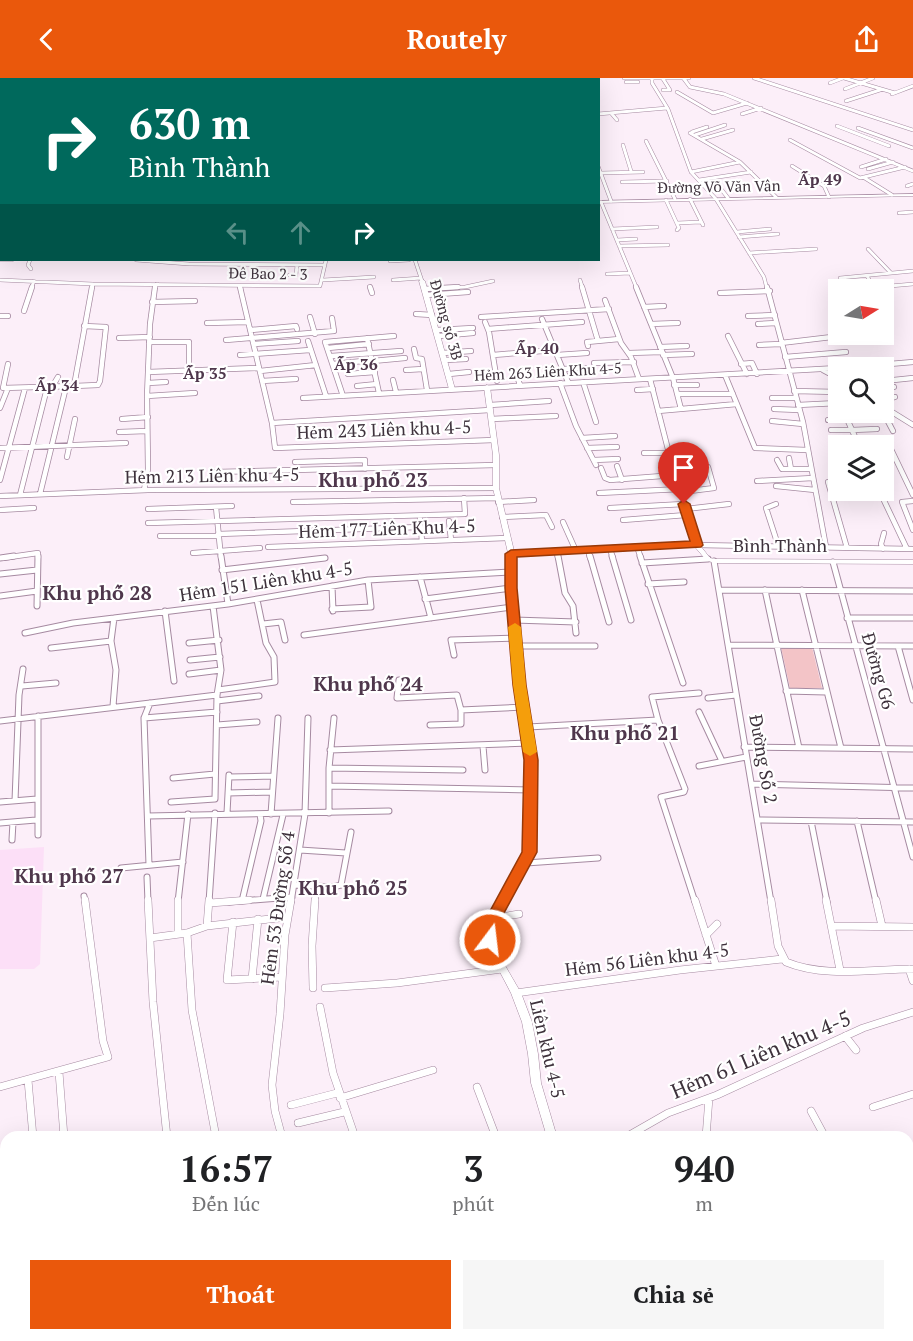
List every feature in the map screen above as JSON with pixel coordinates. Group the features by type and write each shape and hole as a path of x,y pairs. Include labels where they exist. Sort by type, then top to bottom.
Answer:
{"street":[{"path":"754,78 913,130"},
{"path":"830,83 844,78 892,94 913,86"},
{"path":"845,88 873,78"},
{"path":"663,79 670,90 663,90"},
{"path":"625,80 687,79 690,87 711,90 747,103 913,171"},
{"path":"652,80 667,108 691,172 716,199 764,277 770,291 781,343 803,424 826,547"},
{"path":"846,101 881,89"},
{"path":"677,92 713,113 747,103"},
{"path":"600,114 667,108"},
{"path":"742,114 760,108"},
{"path":"611,113 617,120"},
{"path":"695,135 725,125"},
{"path":"837,126 886,147 897,143"},
{"path":"707,127 690,133 740,162 776,197"},
{"path":"858,128 913,148"},
{"path":"702,139 733,130"},
{"path":"790,140 828,159 850,174 863,177 892,195"},
{"path":"646,141 675,200"},
{"path":"623,145 631,171"},
{"path":"861,167 886,159"},
{"path":"691,172 740,162"},
{"path":"868,169 893,162"},
{"path":"792,166 824,186 829,196"},
{"path":"863,177 905,167"},
{"path":"600,170 643,172"},
{"path":"699,180 751,172"},
{"path":"600,173 611,201"},
{"path":"622,182 667,181"},
{"path":"907,186 913,184"},
{"path":"718,185 728,198"},
{"name":"Đường Võ Văn Vân","path":"600,202 913,195"},
{"path":"676,223 702,223 690,199"},
{"path":"666,200 679,228 677,230"},
{"path":"600,202 673,378 681,409"},
{"path":"899,213 913,212"},
{"path":"612,229 657,227"},
{"path":"737,232 770,229"},
{"path":"739,237 778,234"},
{"path":"616,240 636,239"},
{"path":"619,246 668,245"},
{"path":"749,253 816,249"},
{"path":"868,249 891,273"},
{"path":"30,261 28,265 31,269"},
{"path":"178,261 221,262 254,267 325,266"},
{"path":"326,261 323,280 374,278"},
{"name":"Đường số 3B","path":"415,261 446,360 452,389"},
{"path":"267,271 269,265"},
{"path":"289,275 296,275 297,265"},
{"path":"840,278 911,272 913,277"},
{"path":"607,274 630,273"},
{"path":"196,285 200,277"},
{"name":"Đê Bao 2 - 3","path":"0,280 93,284 320,286 323,280"},
{"path":"269,286 270,280"},
{"path":"393,280 422,280"},
{"path":"580,280 598,341"},
{"path":"24,310 34,281"},
{"path":"425,292 493,281"},
{"path":"74,386 93,284"},
{"path":"144,490 148,469 147,396 152,302 157,284"},
{"path":"894,286 913,284"},
{"path":"240,286 272,423 490,408 549,401"},
{"path":"370,287 372,293"},
{"path":"720,293 770,291"},
{"path":"425,292 468,292"},
{"path":"605,300 619,339 634,362 639,379"},
{"path":"152,302 195,301"},
{"path":"644,307 664,306"},
{"path":"482,317 609,309"},
{"path":"416,314 432,315"},
{"path":"748,316 775,315"},
{"path":"0,316 8,316"},
{"path":"310,316 315,334"},
{"path":"253,342 336,331 332,318"},
{"path":"542,319 568,382"},
{"path":"207,323 248,322"},
{"path":"485,322 497,381"},
{"path":"488,329 582,322"},
{"path":"651,324 678,323"},
{"path":"758,324 777,323"},
{"path":"8,364 1,387 49,388 98,385 106,327 84,326"},
{"path":"250,330 296,326 297,329"},
{"path":"438,333 473,330"},
{"path":"343,396 326,342 394,336"},
{"path":"728,336 747,374"},
{"path":"759,345 828,337"},
{"path":"119,338 189,342 189,371"},
{"path":"367,338 379,393"},
{"path":"588,346 587,342 619,339"},
{"path":"226,340 298,341"},
{"path":"308,341 326,396"},
{"path":"328,348 369,344"},
{"path":"629,353 662,351 687,346"},
{"path":"414,349 416,358 422,359 427,390"},
{"path":"240,355 310,350"},
{"path":"331,356 401,351"},
{"path":"443,353 471,351"},
{"path":"662,351 692,354"},
{"path":"785,357 846,352"},
{"path":"493,355 587,353"},
{"path":"333,364 405,358"},
{"path":"446,360 466,359"},
{"path":"594,363 634,362"},
{"path":"894,364 913,362"},
{"path":"741,364 752,363 757,374"},
{"path":"148,372 316,365"},
{"path":"563,369 585,368"},
{"path":"406,370 423,369"},
{"path":"822,369 828,372"},
{"path":"697,545 686,515 650,379 828,369"},
{"path":"348,374 375,372"},
{"path":"449,374 469,372"},
{"path":"516,373 520,385"},
{"path":"725,375 755,448 807,450"},
{"path":"20,495 49,388 58,377"},
{"path":"262,381 296,379"},
{"name":"Hẻm 263 Liên Khu 4-5","path":"303,398 650,379"},
{"path":"393,380 396,392"},
{"path":"894,381 912,380"},
{"path":"583,381 596,422"},
{"path":"148,383 166,382"},
{"path":"560,383 582,438 605,478 622,480 675,476"},
{"path":"357,386 377,384"},
{"path":"674,385 697,385"},
{"path":"40,494 66,387"},
{"name":"Liên khu 4-5","path":"487,387 494,440 496,488 511,554 512,607 528,727 531,790 530,852 526,863 489,926 489,935 527,1022 536,1083 550,1131"},
{"path":"0,408 9,388"},
{"path":"0,480 25,388"},
{"path":"637,390 653,389"},
{"path":"794,391 828,393"},
{"path":"147,396 195,393"},
{"path":"678,394 733,394"},
{"path":"772,398 796,398"},
{"path":"774,409 828,404"},
{"path":"658,411 737,405"},
{"path":"894,413 913,425"},
{"path":"491,418 556,416"},
{"path":"122,419 148,417"},
{"path":"67,457 75,419"},
{"path":"772,421 803,424"},
{"name":"Hẻm 243 Liên khu 4-5","path":"272,423 275,448 494,440"},
{"path":"849,423 854,435"},
{"path":"889,423 893,431"},
{"path":"831,430 877,429"},
{"path":"119,432 147,431"},
{"path":"582,438 615,436"},
{"path":"0,448 126,443"},
{"path":"587,448 617,447"},
{"path":"644,453 669,453"},
{"path":"894,455 913,495"},
{"path":"757,481 789,481 789,458"},
{"path":"597,464 618,459"},
{"path":"295,462 365,460 365,469"},
{"path":"777,460 782,470 811,469"},
{"path":"215,472 496,465"},
{"path":"617,466 622,480"},
{"path":"599,493 714,488 708,467"},
{"path":"788,478 813,478"},
{"path":"776,486 815,490"},
{"name":"Hẻm 213 Liên khu 4-5","path":"0,496 144,490 496,488"},
{"path":"148,523 465,514 464,498"},
{"path":"293,501 464,498 534,500"},
{"path":"833,501 847,548"},
{"path":"511,554 697,545 910,549 885,501"},
{"path":"913,501 902,502 913,530"},
{"path":"610,508 729,504"},
{"path":"776,504 766,508 778,545"},
{"path":"148,509 232,506"},
{"path":"216,507 228,604"},
{"path":"0,510 34,508"},
{"path":"502,518 546,515 552,527"},
{"path":"623,520 686,515"},
{"path":"420,519 422,541"},
{"path":"449,521 452,540"},
{"path":"563,522 576,551"},
{"path":"160,536 420,527"},
{"path":"883,549 881,544 884,533"},
{"name":"Hẻm 177 Liên Khu 4-5","path":"268,547 507,538"},
{"name":"Bình Thành","path":"697,545 711,560 913,562"},
{"path":"637,547 683,683"},
{"path":"193,553 260,548"},
{"path":"610,549 631,620"},
{"path":"588,550 609,622"},
{"path":"557,552 565,593 573,606 576,633"},
{"path":"0,558 33,554 37,567 37,606"},
{"path":"222,570 326,558"},
{"path":"642,563 711,560"},
{"name":"Đường Số 2","path":"711,560 719,590 744,747 753,784 778,946 783,960"},
{"name":"Đường G6","path":"833,562 913,857"},
{"path":"0,574 37,567"},
{"name":"Hẻm 151 Liên khu 4-5","path":"26,633 73,623 257,600 368,580 511,572"},
{"path":"420,577 431,618"},
{"path":"332,586 333,611 371,607 368,580"},
{"path":"648,584 684,582"},
{"path":"425,599 511,588"},
{"path":"719,590 913,591"},
{"path":"765,590 799,748"},
{"path":"802,590 841,748"},
{"path":"0,596 38,591"},
{"path":"217,696 274,683 274,657 266,643 257,600"},
{"path":"171,802 215,798 217,696 221,670 213,606"},
{"path":"304,635 512,607"},
{"path":"165,611 174,681"},
{"path":"112,706 117,670 111,641 114,618"},
{"path":"847,618 913,618"},
{"path":"514,620 576,622"},
{"path":"263,624 281,622 285,640"},
{"path":"189,643 219,640"},
{"path":"454,656 451,640 596,646"},
{"path":"51,648 111,641"},
{"path":"728,645 913,646"},
{"path":"898,646 913,700"},
{"path":"190,660 220,657"},
{"path":"15,801 19,695 23,669"},
{"path":"189,674 221,670"},
{"path":"904,672 913,672"},
{"path":"399,680 397,698 457,695 461,710 460,724 430,725"},
{"path":"22,686 56,683"},
{"path":"786,691 826,692"},
{"path":"699,693 652,698 658,720 685,789 681,793 660,797 716,966"},
{"path":"708,698 736,695"},
{"path":"0,721 112,706 217,696 259,696"},
{"path":"149,865 144,718 150,703"},
{"path":"461,710 524,707"},
{"path":"144,718 217,712"},
{"path":"699,712 722,761"},
{"path":"38,716 36,820 38,835"},
{"path":"271,814 278,718"},
{"name":"Hẻm 53 Đường Số 4","path":"280,1131 272,1085 288,917 305,814 308,718"},
{"path":"329,813 329,768 334,718"},
{"path":"528,727 658,720"},
{"path":"216,725 256,722"},
{"path":"330,750 529,743"},
{"path":"483,746 485,770"},
{"path":"744,747 913,749"},
{"path":"699,766 746,757"},
{"path":"329,768 463,770"},
{"path":"173,778 215,774"},
{"path":"227,813 229,776 273,776"},
{"path":"753,784 913,788"},
{"path":"329,786 531,790"},
{"path":"228,793 272,792"},
{"path":"0,802 37,799"},
{"path":"148,816 215,813 283,815 389,811"},
{"path":"207,926 215,813"},
{"path":"178,934 178,903 188,814"},
{"path":"242,901 261,821 260,814"},
{"path":"263,899 283,815"},
{"path":"0,823 36,820"},
{"path":"758,820 913,822"},
{"path":"811,821 840,970"},
{"path":"857,821 882,926"},
{"path":"12,840 13,822"},
{"path":"294,885 333,887 341,885 351,832"},
{"path":"300,850 346,853"},
{"path":"526,863 598,858"},
{"path":"121,868 183,862"},
{"path":"147,877 153,1002 166,1131"},
{"path":"313,988 312,946 316,886"},
{"path":"0,1087 108,1057 103,1041 84,896"},
{"path":"210,903 292,897"},
{"path":"494,918 519,914"},
{"path":"150,938 187,933 207,926 233,922 288,917"},
{"path":"252,979 258,919"},
{"path":"233,922 227,980 282,977"},
{"path":"705,936 707,931 717,924"},
{"path":"832,926 913,927"},
{"path":"187,933 186,968 189,999 215,1131"},
{"name":"Hẻm 56 Liên khu 4-5","path":"516,993 716,966 783,960 795,967 840,970 911,969"},
{"path":"325,988 397,983 502,969"},
{"path":"911,969 913,981"},
{"path":"320,1007 325,1049 338,1096 352,1131"},
{"name":"Hẻm 61 Liên khu 4-5","path":"636,1131 668,1113 709,1098 845,1036 913,1012"},
{"path":"845,1036 856,1050"},
{"path":"291,1105 338,1096 433,1070"},
{"path":"59,1072 64,1131"},
{"path":"28,1080 32,1131"},
{"path":"477,1087 494,1131"},
{"path":"873,1107 913,1094"},
{"path":"707,1131 709,1098"},
{"path":"811,1111 822,1131"},
{"path":"298,1123 344,1112"}],"shaded area":[{"path":"781,647 812,647 822,688 790,688"},
{"path":"44,847 40,964 34,969 0,969 0,850"}],"slow traffic":[{"path":"515,627 520,685 530,752"}],"district":[{"name":"Ấp 49","path":"820,179"},
{"name":"Ấp 40","path":"537,348"},
{"name":"Ấp 36","path":"356,364"},
{"name":"Ấp 35","path":"205,373"},
{"name":"Ấp 34","path":"57,385"},
{"name":"Khu phố 23","path":"373,480"},
{"name":"Khu phố 28","path":"97,593"},
{"name":"Khu phố 24","path":"368,684"},
{"name":"Khu phố 21","path":"625,733"},
{"name":"Khu phố 27","path":"69,876"},
{"name":"Khu phố 25","path":"353,888"}],"route":[{"path":"490,940 489,926 526,863 530,852 531,760 528,727 520,685 511,588 511,554 697,545 684,504"}]}
